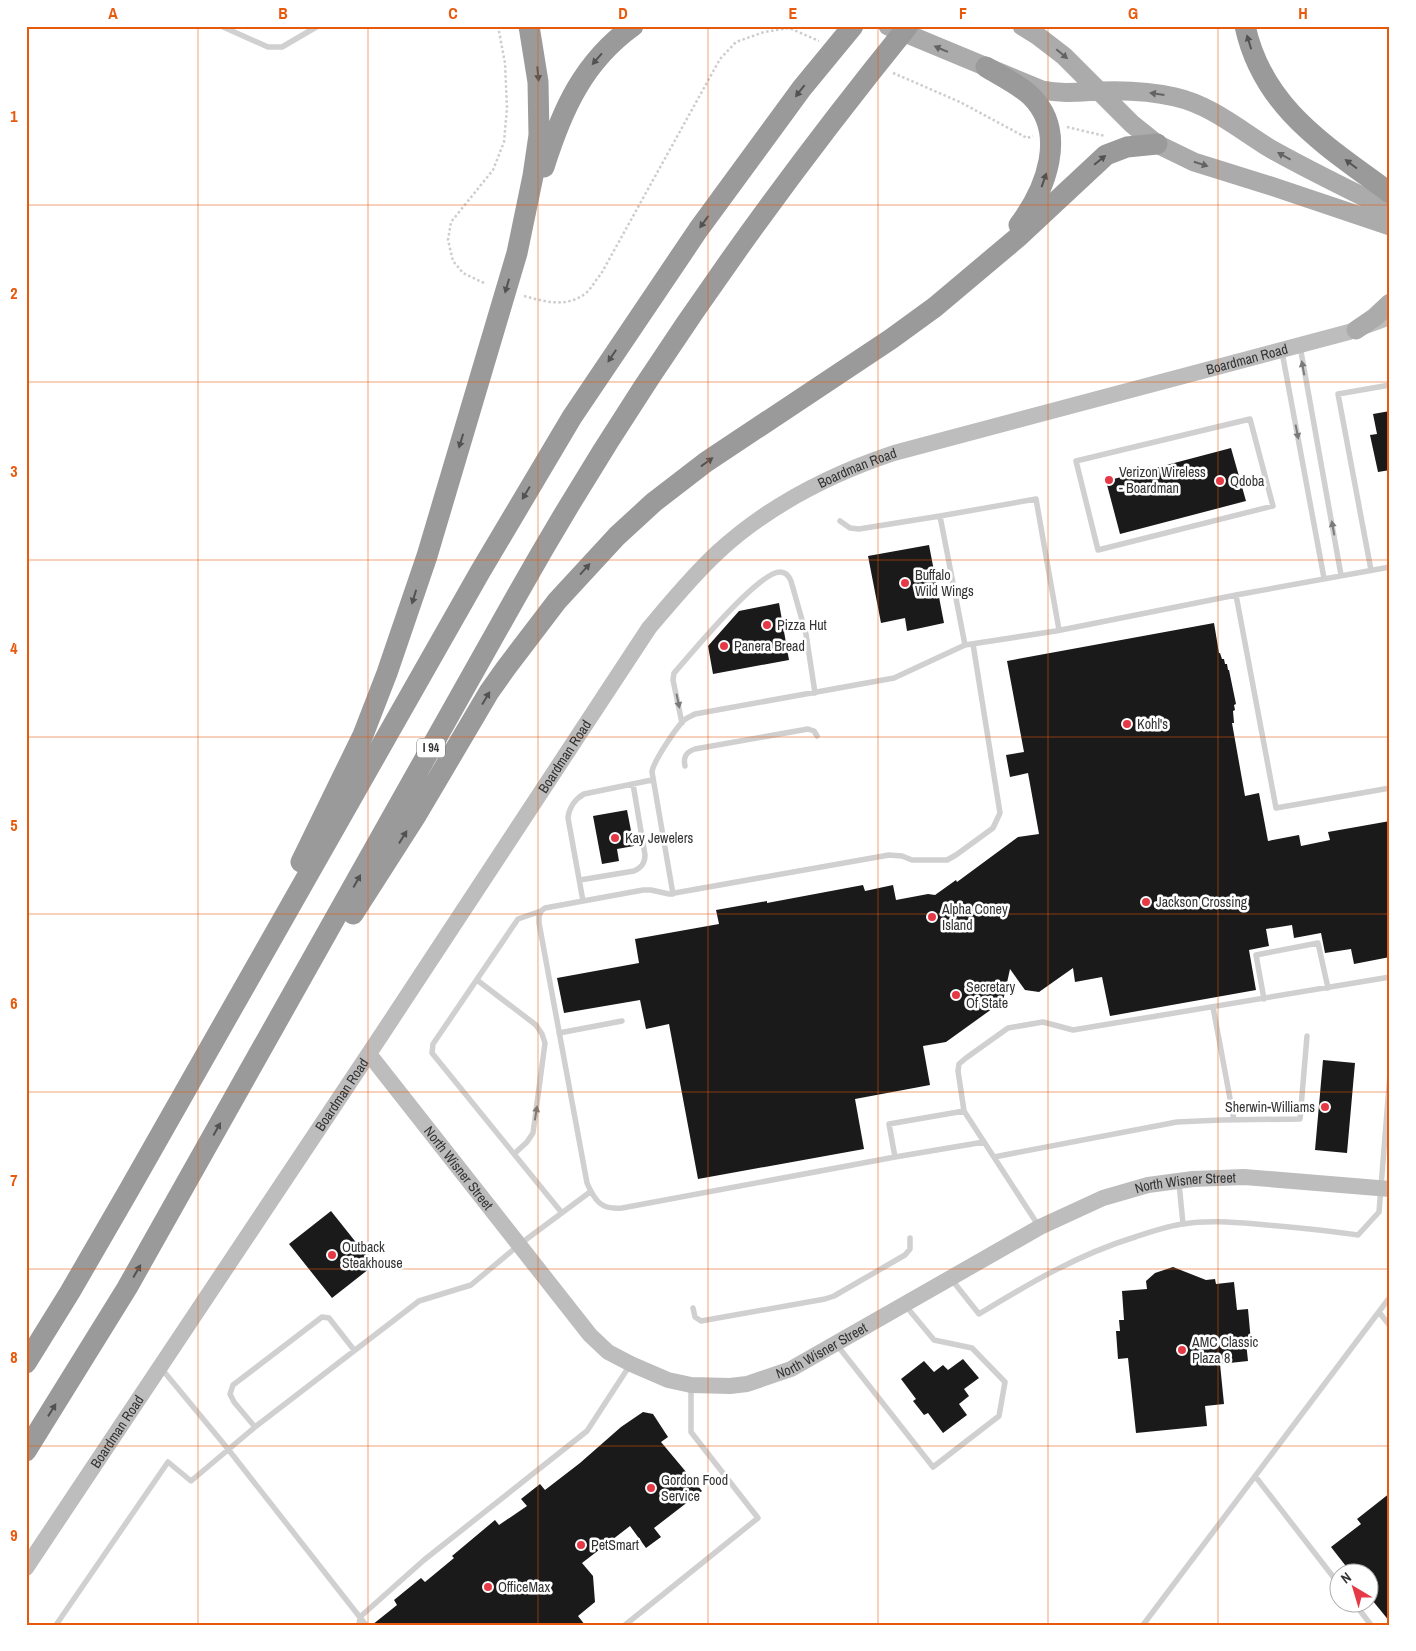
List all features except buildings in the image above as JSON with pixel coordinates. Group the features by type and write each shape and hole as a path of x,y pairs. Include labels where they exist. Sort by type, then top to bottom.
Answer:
{"highway":[{"path":"517,252 533,176 539,135 538,82 530,26"},
{"path":"192,1080 356,752 373,711 413,600 552,141 570,99 593,62 616,39 633,26"},
{"path":"26,1363 192,1080 480,572 572,417 698,230 802,88 853,26"},
{"name":"I 94","path":"26,1451 127,1288 517,595 580,487 656,368 749,233 822,133 908,26"},
{"path":"1244,26 1257,66 1282,104 1313,136 1390,193"},
{"path":"946,297 993,254 1015,230 1039,192 1050,158 1050,131 1040,108 1024,90 986,67"},
{"path":"269,1038 383,869 489,692 536,628 590,564 636,519 688,475 891,339 946,297 1011,244 1106,155 1127,147 1157,144"}],"main road":[{"path":"888,26 1048,92 1157,93 1194,102 1214,112 1292,160 1390,210"},
{"path":"1022,26 1064,56 1132,124 1157,144 1194,162 1390,226"},
{"path":"1369,218 1390,237"},
{"path":"1356,330 1375,317 1390,303"},
{"name":"Boardman Road","path":"26,1568 161,1368 649,628 697,573 739,534 789,500 832,478 894,453 1356,330 1390,317"},
{"name":"North Wisner Street","path":"369,1054 590,1335 608,1352 631,1364 668,1380 691,1385 730,1386 747,1384 791,1369 1040,1227 1103,1198 1148,1185 1244,1177 1385,1188"}],"lane":[{"path":"221,26 268,47 282,47 318,26"},
{"path":"1299,345 1341,576"},
{"path":"1281,350 1324,578"},
{"path":"1371,570 1338,394 1390,385"},
{"path":"1250,419 1273,506 1098,550 1076,461 1250,419"},
{"path":"840,521 850,528 859,529 1036,499 1059,630"},
{"path":"940,516 965,645"},
{"path":"673,894 652,772 654,764 688,717 695,714 894,678 965,645 1059,630 1324,578 1390,567"},
{"path":"682,723 673,680 674,673 742,598 769,576 780,572 789,576 791,581 806,634 815,693"},
{"path":"1236,595 1276,808 1390,788"},
{"path":"562,1213 432,1053 433,1044 518,920 545,908 643,890 673,894 889,855 902,856 912,860 946,860 956,855 993,828 1000,814 974,644"},
{"path":"685,766 687,753 695,749 808,729 814,731 817,736"},
{"path":"584,901 568,818 569,811 577,798 584,794 652,780"},
{"path":"580,880 634,871 644,863 645,855 633,784"},
{"path":"541,911 539,923 585,1175 590,1192 603,1206 622,1208 984,1142"},
{"path":"1264,999 1256,955 1318,943 1328,988"},
{"path":"1040,1227 964,1111 958,1071 959,1064 1008,1028 1043,1022 1073,1030 1390,977"},
{"path":"477,980 536,1025 545,1043 532,1133 527,1142 514,1154"},
{"path":"1213,1007 1234,1120"},
{"path":"559,1033 622,1021"},
{"path":"994,1157 1177,1122 1300,1119 1307,1036"},
{"path":"951,1278 978,1314 1026,1285 1075,1259 1129,1238 1183,1224 1221,1222 1310,1228 1358,1235 1379,1212 1385,1188 1390,1074"},
{"path":"895,1157 889,1124 964,1111"},
{"path":"1179,1181 1183,1224"},
{"path":"56,1625 168,1462 191,1481 255,1427 419,1301 471,1285 520,1244 590,1192"},
{"path":"693,1308 695,1317 701,1321 825,1299 834,1296 905,1255 910,1249 910,1238"},
{"path":"1143,1625 1390,1298"},
{"path":"836,1344 933,1467 999,1416 1005,1382 972,1348 934,1340 904,1305"},
{"path":"1379,1312 1390,1326"},
{"path":"255,1427 234,1402 230,1394 233,1385 322,1317 329,1318 354,1350"},
{"path":"359,1625 360,1617 424,1560 588,1431 631,1364"},
{"path":"161,1368 228,1449 366,1625"},
{"path":"625,1625 758,1518 691,1432 691,1385"},
{"path":"1255,1476 1328,1570"},
{"path":"1363,1614 1371,1625"}],"path":[{"path":"484,284 463,273 453,261 448,240 451,222 493,170 504,142 507,108 505,63 498,26"},
{"path":"1064,126 1106,136"}],"place":[{"name":"Verizon Wireless - Boardman","path":"1109,480"},
{"name":"Qdoba","path":"1220,481"},
{"name":"Buffalo Wild Wings","path":"905,583"},
{"name":"Pizza Hut","path":"767,625"},
{"name":"Panera Bread","path":"724,646"},
{"name":"Kohl's","path":"1127,724"},
{"name":"Kay Jewelers","path":"615,838"},
{"name":"Jackson Crossing","path":"1146,902"},
{"name":"Alpha Coney Island","path":"932,917"},
{"name":"Secretary Of State","path":"956,995"},
{"name":"Sherwin-Williams","path":"1325,1107"},
{"name":"Outback Steakhouse","path":"332,1255"},
{"name":"AMC Classic Plaza 8","path":"1182,1350"},
{"name":"Gordon Food Service","path":"651,1488"},
{"name":"PetSmart","path":"581,1545"},
{"name":"OfficeMax","path":"488,1587"}]}
